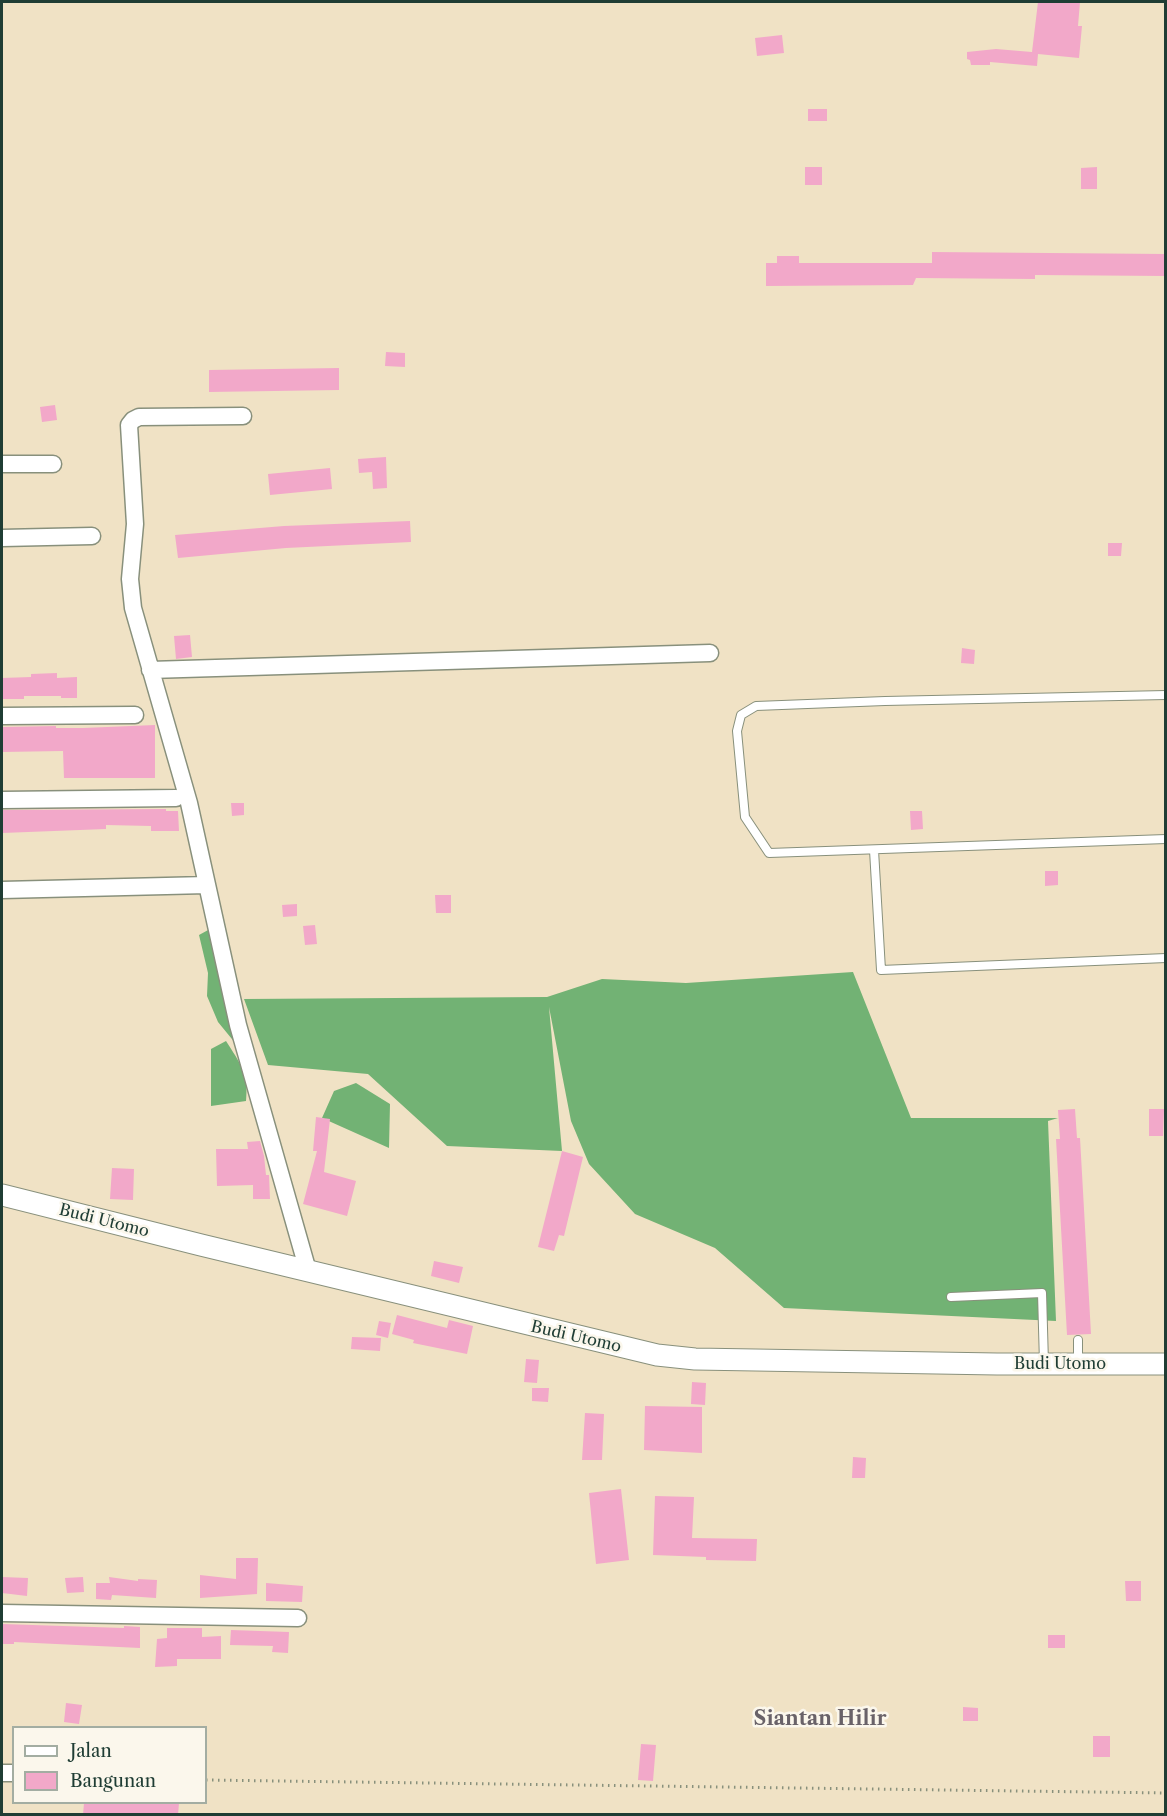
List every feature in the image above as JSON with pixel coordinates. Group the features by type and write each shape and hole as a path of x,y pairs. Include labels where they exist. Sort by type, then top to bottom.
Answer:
{"street":[{"path":"243,416 139,417 129,425 135,524 130,579 133,608 189,803 238,1025 308,1271"},
{"path":"2,464 53,464"},
{"path":"2,538 92,536"},
{"path":"150,670 710,653"},
{"path":"2,716 135,715"},
{"path":"2,800 176,798"},
{"path":"2,890 207,885"},
{"name":"Budi Utomo","path":"2,1195 657,1355 706,1359 1166,1364"},
{"path":"2,1613 298,1618"}],"lane":[{"path":"1166,695 885,700 756,706 741,715 737,731 745,817 769,853 1166,839"},
{"path":"874,850 881,970 1166,958"},
{"path":"951,1297 1042,1293 1044,1364"},
{"path":"1078,1340 1078,1364"}],"path":[{"path":"207,1780 1166,1794"}],"green space":[{"path":"210,929 236,1044 218,1022 207,996 208,973 199,935"},
{"path":"853,972 911,1118 1058,1118 1048,1121 1056,1321 784,1308 715,1248 635,1214 589,1164 571,1121 549,1007 562,1151 447,1146 368,1074 268,1065 244,999 547,997 602,979 686,983"},
{"path":"226,1041 245,1076 246,1101 211,1106 211,1049"},
{"path":"356,1083 390,1104 389,1148 322,1118 334,1091"}],"building":[{"path":"1038,2 1080,2 1078,26 1082,26 1079,58 1038,54 1037,66 990,62 990,65 971,65 970,60 967,59 967,52 996,49 1032,52"},
{"path":"782,35 784,53 757,56 755,38"},
{"path":"808,109 827,109 827,121 808,121"},
{"path":"805,167 822,167 822,185 805,185"},
{"path":"1097,167 1097,189 1081,189 1081,168"},
{"path":"932,252 1166,254 1166,276 1035,275 1035,279 916,278 913,285 766,286 766,263 777,263 777,256 799,256 799,263 932,263"},
{"path":"386,352 405,353 405,367 385,366"},
{"path":"339,368 339,390 209,392 209,370"},
{"path":"55,405 57,420 42,422 40,407"},
{"path":"386,457 387,488 373,489 372,472 359,473 358,459"},
{"path":"330,468 332,489 270,495 268,474"},
{"path":"410,521 411,542 286,548 178,558 175,535 284,526"},
{"path":"1108,543 1122,543 1121,556 1108,556"},
{"path":"190,635 192,657 176,659 174,636"},
{"path":"962,648 975,650 974,664 961,663"},
{"path":"57,673 57,678 77,677 77,698 24,696 24,699 2,699 2,678"},
{"path":"155,725 155,778 64,778 63,751 2,752 2,727 83,728"},
{"path":"231,803 244,803 244,815 232,816"},
{"path":"166,809 166,811 178,811 179,831 151,831 151,826 106,825 106,829 2,833 2,810"},
{"path":"910,811 922,811 923,829 911,830"},
{"path":"1045,871 1058,871 1058,885 1045,886"},
{"path":"435,895 451,895 451,913 436,913"},
{"path":"297,904 297,916 283,917 282,905"},
{"path":"315,925 317,944 305,945 303,926"},
{"path":"1075,1109 1077,1138 1080,1138 1091,1334 1067,1335 1056,1139 1060,1139 1058,1110"},
{"path":"1149,1109 1164,1109 1163,1136 1149,1136"},
{"path":"316,1117 330,1119 324,1172 356,1181 347,1216 303,1204 317,1151 313,1151"},
{"path":"260,1141 266,1175 269,1175 270,1199 253,1199 253,1185 217,1186 216,1149 248,1149 247,1142"},
{"path":"562,1151 583,1157 564,1236 559,1235 554,1251 538,1247"},
{"path":"112,1168 134,1169 133,1200 110,1199"},
{"path":"434,1261 463,1267 459,1283 431,1276"},
{"path":"397,1315 447,1328 449,1320 473,1326 467,1354 413,1343 414,1340 392,1334"},
{"path":"379,1321 391,1323 388,1338 376,1335"},
{"path":"352,1337 381,1338 380,1351 351,1349"},
{"path":"526,1359 539,1360 537,1383 524,1382"},
{"path":"692,1382 706,1383 705,1405 691,1404"},
{"path":"532,1388 549,1388 548,1402 532,1401"},
{"path":"645,1406 702,1407 702,1453 644,1450"},
{"path":"585,1413 604,1414 602,1460 582,1460"},
{"path":"853,1457 866,1458 865,1478 852,1478"},
{"path":"621,1489 629,1560 596,1564 589,1493"},
{"path":"655,1496 694,1497 692,1538 757,1539 756,1561 706,1560 706,1557 653,1555"},
{"path":"236,1558 258,1558 257,1594 200,1598 200,1575 236,1579"},
{"path":"2,1577 28,1578 27,1596 2,1593"},
{"path":"83,1577 84,1592 67,1593 65,1578"},
{"path":"109,1577 138,1581 138,1579 157,1580 156,1598 112,1595 111,1600 96,1599 96,1583 110,1583"},
{"path":"1125,1581 1141,1581 1141,1601 1126,1601"},
{"path":"266,1583 303,1586 302,1602 266,1601"},
{"path":"2,1624 140,1627 140,1648 14,1642 14,1644 2,1644"},
{"path":"167,1628 202,1628 202,1637 221,1636 221,1659 177,1659 177,1666 155,1667 157,1639 167,1638"},
{"path":"231,1630 289,1632 288,1653 272,1652 273,1646 230,1645"},
{"path":"1048,1635 1065,1635 1065,1648 1048,1648"},
{"path":"66,1703 82,1705 79,1724 64,1722"},
{"path":"963,1707 978,1708 978,1721 963,1721"},
{"path":"1093,1736 1110,1736 1110,1757 1093,1757"},
{"path":"641,1744 656,1745 653,1781 638,1780"},
{"path":"84,1804 179,1804 178,1815 83,1815"}],"district":[{"name":"Siantan Hilir","path":"820,1719"}]}
